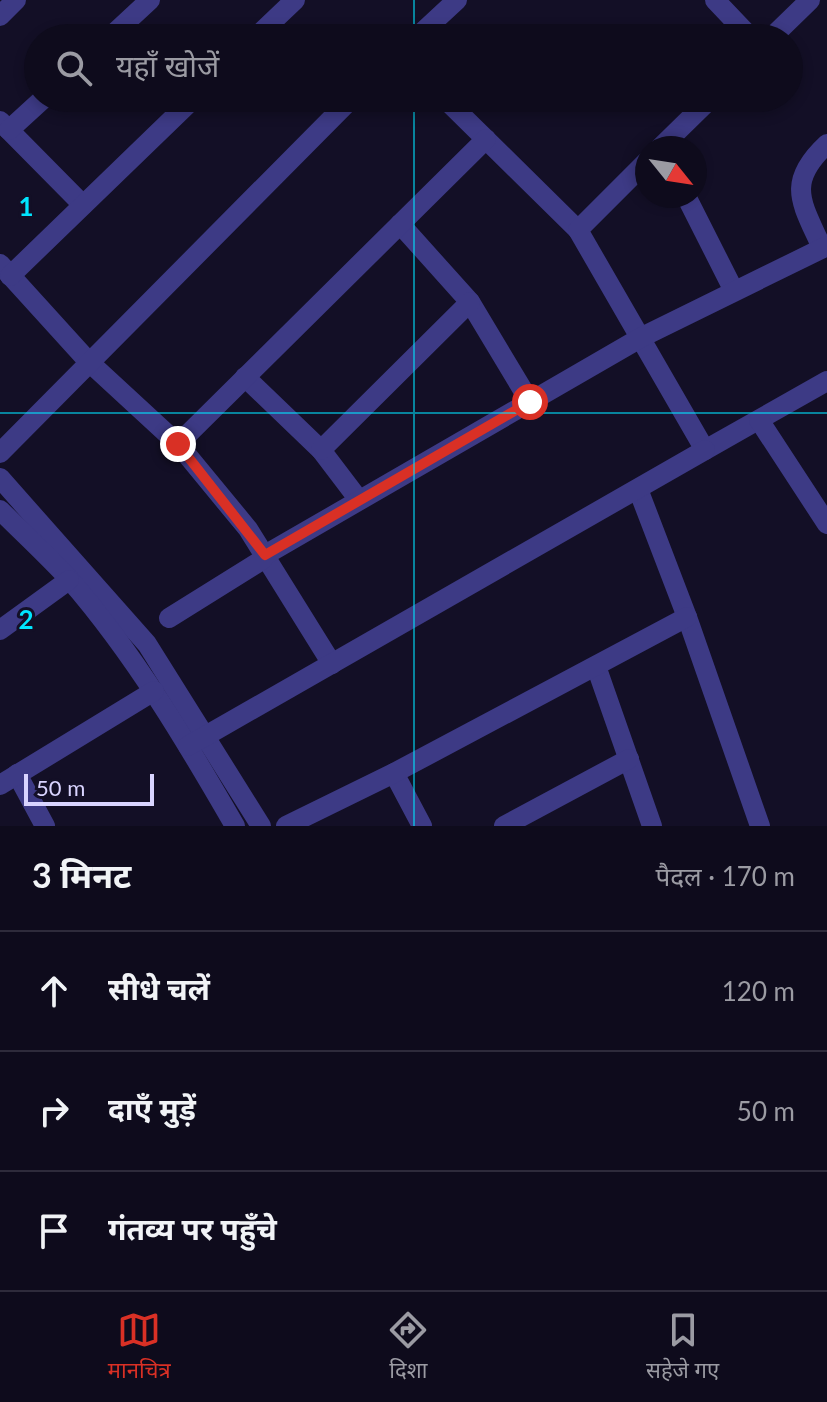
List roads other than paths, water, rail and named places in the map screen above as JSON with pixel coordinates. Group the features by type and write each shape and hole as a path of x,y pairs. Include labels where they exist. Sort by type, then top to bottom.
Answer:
{"street":[{"path":"0,16 16,0"},
{"path":"124,24 150,0"},
{"path":"270,24 295,0"},
{"path":"431,24 457,0"},
{"path":"715,0 738,24"},
{"path":"785,24 810,0"},
{"path":"820,0 827,8"},
{"path":"24,112 4,126 83,205"},
{"path":"179,112 83,205 5,270 88,361 178,444 265,555 332,664"},
{"path":"0,453 338,112"},
{"path":"458,112 578,230 705,450"},
{"path":"673,136 697,112"},
{"path":"178,444 486,139"},
{"path":"169,618 262,560 265,555 642,337 825,247 801,201 798,187 802,174 827,144"},
{"path":"578,230 635,173"},
{"path":"692,208 734,291"},
{"path":"400,224 470,302 530,402"},
{"path":"321,450 470,302"},
{"path":"245,377 321,450 359,500"},
{"path":"188,746 827,381"},
{"path":"759,420 827,524"},
{"path":"0,478 147,644 207,734 261,826"},
{"path":"638,489 687,617 760,826"},
{"path":"0,510 69,580 154,691 235,826"},
{"path":"0,630 69,580"},
{"path":"286,826 394,773 687,617"},
{"path":"596,666 652,826"},
{"path":"45,826 9,780 154,691"},
{"path":"504,826 629,759"},
{"path":"394,773 422,826"}]}
